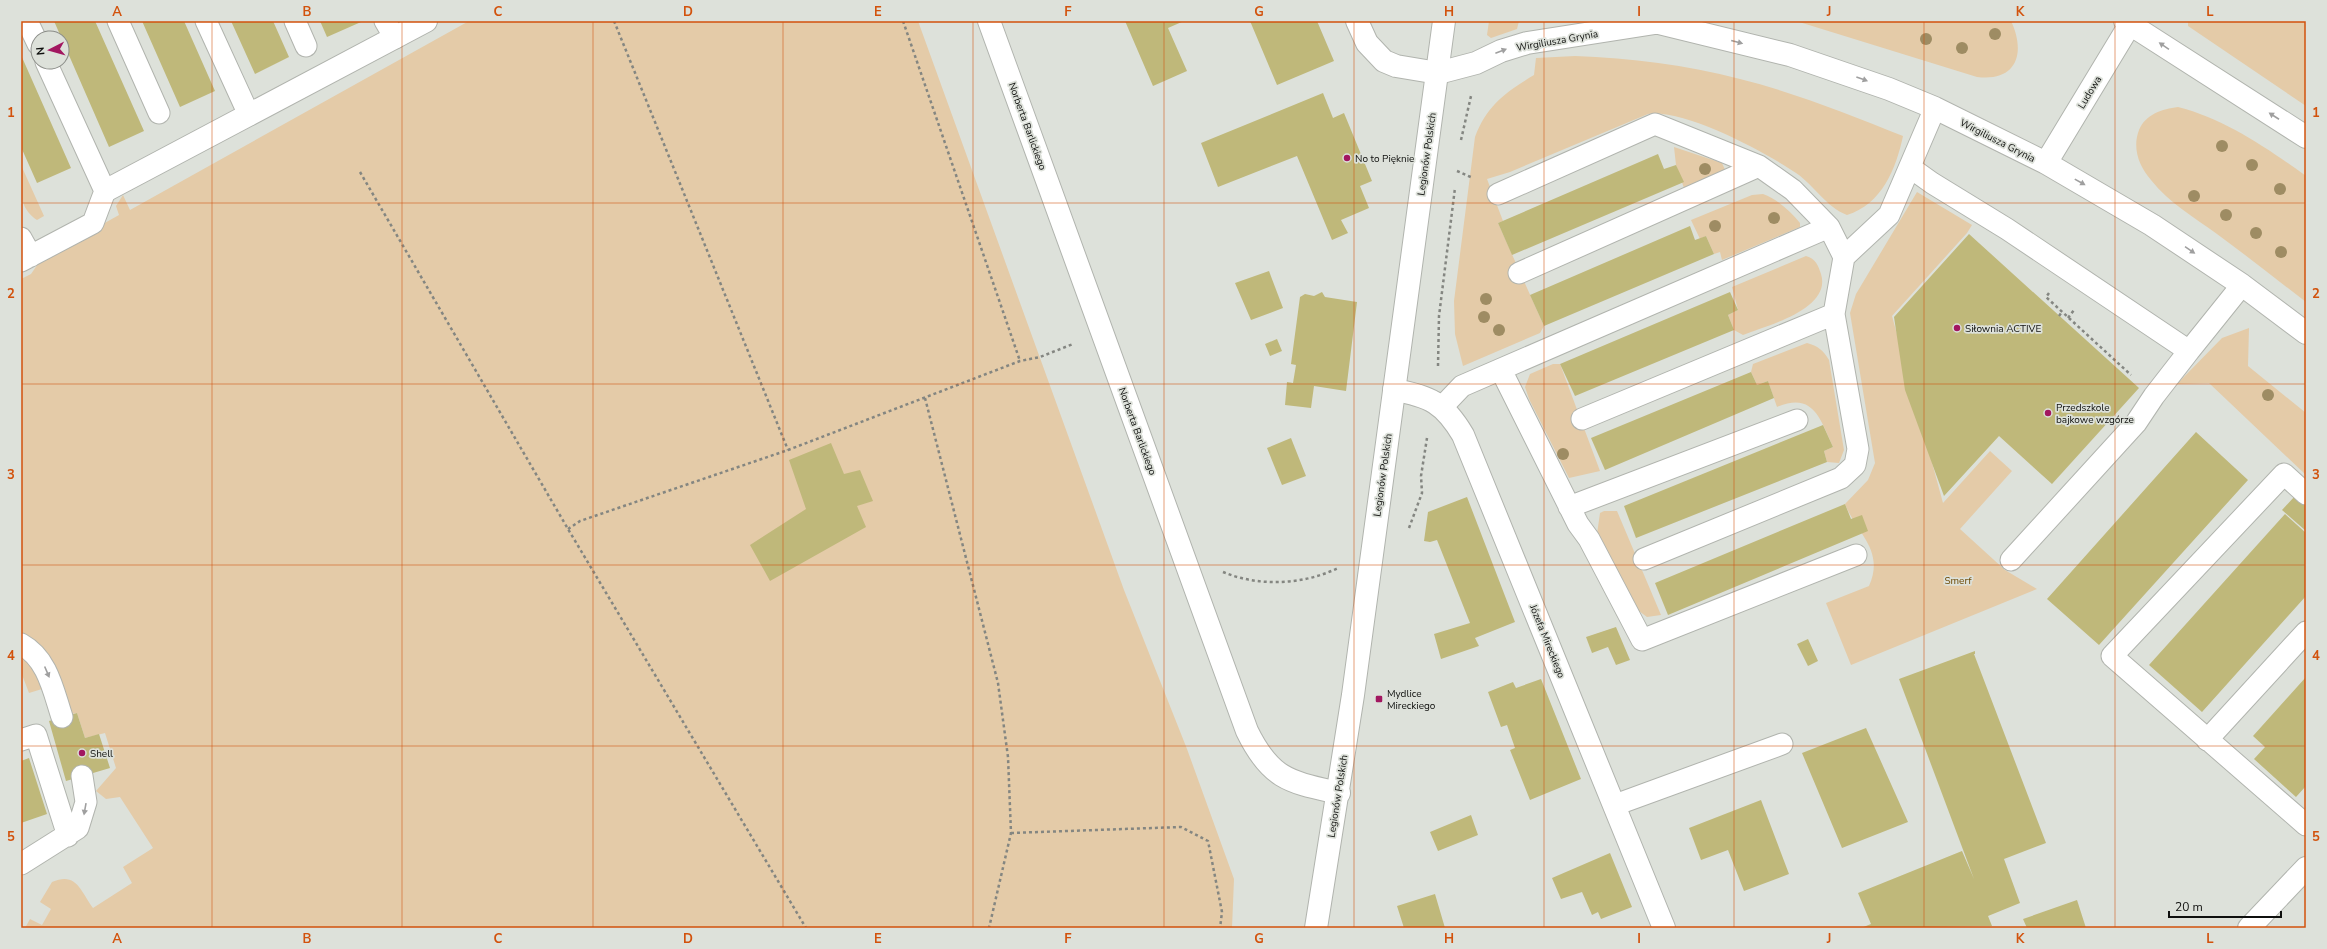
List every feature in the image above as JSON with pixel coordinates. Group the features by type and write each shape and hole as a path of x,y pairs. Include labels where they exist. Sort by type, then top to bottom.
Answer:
{"street":[{"path":"105,191 250,115 390,29 426,21"},
{"name":"Norberta Barlickiego","path":"989,21 1242,717 1260,756 1273,768 1290,781 1300,785 1338,792"},
{"path":"1357,21 1367,43 1384,61 1411,69 1438,73"},
{"name":"Legionów Polskich","path":"1316,928 1338,792 1444,21"},
{"name":"Wirgiliusza Grynia","path":"1438,73 1476,63 1501,51 1527,43 1653,22 1790,55 1889,89 1935,108 2046,163 2152,225 2242,285 2306,333"},
{"path":"2129,22 2306,137"},
{"name":"Ludowa","path":"2046,163 2129,22"},
{"name":"Józefa Mireckiego","path":"1394,390 1424,396 1442,407 1450,415 1463,435 1664,928"},
{"path":"2249,928 2306,868"}],"lane":[{"path":"118,21 159,113"},
{"path":"206,21 250,115"},
{"path":"295,21 306,46"},
{"path":"21,238 26,259 93,223 105,191 50,70"},
{"path":"1844,257 1889,215 1911,168 1935,108"},
{"path":"1498,194 1654,124 1759,166 1793,190 1829,227 1844,257 1834,314 1858,449 1855,465 1842,478 1644,559"},
{"path":"1519,273 1759,166"},
{"path":"1911,168 1932,183 2007,229 2189,351"},
{"path":"1442,407 1462,386 1829,227"},
{"path":"2011,560 2136,423 2154,396 2242,285"},
{"path":"1582,419 1834,314"},
{"path":"1501,370 1569,507 1589,539 1642,640 1856,555"},
{"path":"1569,507 1797,420"},
{"path":"2306,494 2284,474 2112,656 2207,740 2306,824"},
{"path":"2207,740 2306,632"},
{"path":"21,644 37,655 43,664 62,717"},
{"path":"21,740 36,735 68,836"},
{"path":"1615,805 1782,744"},
{"path":"21,864 68,836 78,828 84,815 86,802 82,776"}],"path":[{"path":"614,21 788,450"},
{"path":"903,21 1020,360"},
{"path":"1461,146 1472,90"},
{"path":"1456,178 1458,165"},
{"path":"360,172 568,529 806,928"},
{"path":"1438,363 1441,300 1455,186"},
{"path":"2052,288 2046,298 2154,396"},
{"path":"2059,316 2062,312"},
{"path":"568,529 580,521 788,450 1020,360 1040,357 1103,332"},
{"path":"924,398 998,683 1008,757 1011,833 989,928"},
{"path":"1408,530 1422,493 1421,476 1428,434"},
{"path":"1182,553 1235,577 1254,581 1274,582 1304,580 1326,574 1344,565"},
{"path":"1011,833 1181,827 1208,841 1222,912 1220,928"}],"green space":[{"path":"469,21 918,21 1124,590 1187,749 1234,879 1232,928 25,928 30,919 42,925 51,909 40,902 52,882 60,879 73,881 93,908 132,883 123,867 153,848 120,797 106,799 96,791 116,768 105,733 85,738 77,713 72,714 56,667 42,647 33,639 21,633 21,279 31,274 42,258 119,215 116,206 123,195 130,210"},
{"path":"1489,21 1519,21 1517,29 1491,38 1487,35"},
{"path":"1796,21 2011,21 2018,44 2017,54 2015,63 2009,70 2001,75 1977,77"},
{"path":"2188,21 2306,21 2306,106 2188,26"},
{"path":"1575,56 1638,60 1679,66 1720,74 1761,85 1823,105 1903,136 1900,148 1886,184 1870,203 1847,215 1833,207 1796,173 1765,154 1703,125 1664,114 1648,114 1510,172 1487,179 1503,221 1498,223 1544,326 1540,333 1463,366 1455,334 1454,301 1475,137 1485,116 1498,100 1534,75 1536,58"},
{"path":"2178,107 2195,112 2229,127 2261,145 2306,176 2306,302 2174,203 2158,188 2143,169 2138,156 2136,143 2142,124 2155,113"},
{"path":"1674,147 1722,163 1726,172 1685,191 1676,165"},
{"path":"21,165 44,216 37,220 26,209 23,202 21,188"},
{"name":"Smerf","path":"1917,192 1972,225 1967,233 1892,316 1943,503 1990,451 2012,471 1960,529 2005,570 2037,589 1851,665 1826,603 1869,586 1873,573 1874,562 1868,543 1850,515 1845,504 1868,480 1875,463 1850,313 1856,294"},
{"path":"1763,194 1778,202 1788,210 1800,223 1800,227 1722,260 1720,252 1714,254 1706,236 1700,239 1691,220 1752,195"},
{"path":"1806,256 1816,263 1821,274 1822,286 1817,297 1795,314 1781,321 1743,335 1734,330 1728,315 1738,310 1732,287"},
{"path":"2249,328 2248,366 2306,413 2306,475 2209,383 2177,384 2222,338"},
{"path":"1807,343 1820,349 1829,360 1844,450 1839,463 1827,462 1824,451 1833,447 1824,426 1814,410 1807,405 1799,403 1789,403 1777,407 1768,381 1757,385 1751,372 1753,364"},
{"path":"1553,364 1560,364 1600,471 1569,478 1529,399 1525,387 1530,374"},
{"path":"1604,511 1617,511 1661,615 1647,617 1635,608 1597,534 1600,513"},
{"path":"21,656 32,666 42,689 29,693 21,672"}],"building":[{"path":"54,21 95,21 144,131 109,147 70,58 70,30 58,30"},
{"path":"142,21 184,21 215,91 180,107"},
{"path":"231,21 273,21 289,57 255,74"},
{"path":"320,21 360,21 361,22 327,37"},
{"path":"1125,21 1184,21 1168,28 1187,71 1153,86"},
{"path":"1250,21 1317,21 1334,61 1277,85"},
{"path":"21,55 71,168 37,183 21,147"},
{"path":"1323,93 1333,118 1344,113 1372,181 1360,186 1369,208 1341,220 1348,233 1332,240 1297,156 1218,187 1201,143"},
{"path":"1658,154 1664,169 1676,165 1684,182 1512,255 1498,223"},
{"path":"1690,226 1695,240 1706,236 1714,254 1544,326 1530,295"},
{"path":"1969,234 2139,388 2052,484 1999,436 1944,496 1905,390 1894,317"},
{"path":"1269,271 1283,308 1251,320 1235,283"},
{"path":"1322,292 1325,297 1357,302 1346,391 1314,386 1311,408 1285,405 1287,382 1293,383 1296,365 1291,364 1300,297 1305,294 1314,296"},
{"path":"1730,292 1738,310 1728,315 1734,330 1575,396 1560,364"},
{"path":"1277,339 1282,351 1270,356 1265,344"},
{"path":"1751,372 1757,385 1768,381 1774,398 1605,470 1591,438"},
{"path":"1823,425 1833,447 1824,451 1827,462 1636,538 1624,506"},
{"path":"2196,432 2248,480 2099,645 2047,599"},
{"path":"1291,438 1306,476 1282,485 1267,448"},
{"path":"831,443 844,474 860,470 873,501 857,506 866,527 770,581 750,545 806,509 789,460"},
{"path":"2295,496 2306,505 2306,531 2282,510"},
{"path":"1467,497 1515,622 1475,638 1479,646 1441,659 1434,634 1470,623 1437,540 1430,542 1424,541 1428,512"},
{"path":"1845,504 1851,519 1862,515 1868,531 1668,615 1655,583"},
{"path":"2285,514 2306,533 2306,596 2202,712 2149,665"},
{"path":"1616,627 1630,660 1616,665 1608,647 1592,653 1586,637"},
{"path":"1808,639 1818,661 1808,666 1797,644"},
{"path":"1975,651 1974,654 2046,843 2004,859 2020,903 1988,916 1992,926 1861,928 1871,924 1858,893 1962,851 1974,879 1899,679"},
{"path":"2306,677 2306,786 2296,797 2254,759 2265,747 2253,736"},
{"path":"1541,679 1581,779 1530,800 1510,750 1515,748 1507,725 1501,727 1488,692 1513,682 1516,688"},
{"name":"Shell","path":"77,713 85,738 99,734 110,768 66,781 49,721"},
{"path":"1866,728 1908,822 1842,848 1802,753"},
{"path":"29,758 47,814 21,823 21,761"},
{"path":"1761,800 1789,874 1744,891 1728,850 1701,860 1689,828"},
{"path":"1471,815 1478,835 1438,851 1430,832"},
{"path":"1610,853 1632,907 1601,919 1598,912 1592,915 1582,892 1561,899 1552,878"},
{"path":"1435,894 1445,928 1404,928 1397,906"},
{"path":"2077,900 2086,928 2027,928 2023,919"}],"place":[{"name":"No to Pięknie","path":"1347,158"},
{"name":"Siłownia ACTIVE","path":"1957,328"},
{"name":"Przedszkole bajkowe wzgórze","path":"2048,413"},
{"name":"Mydlice Mireckiego","path":"1379,699"},
{"name":"Shell","path":"82,753"}]}
